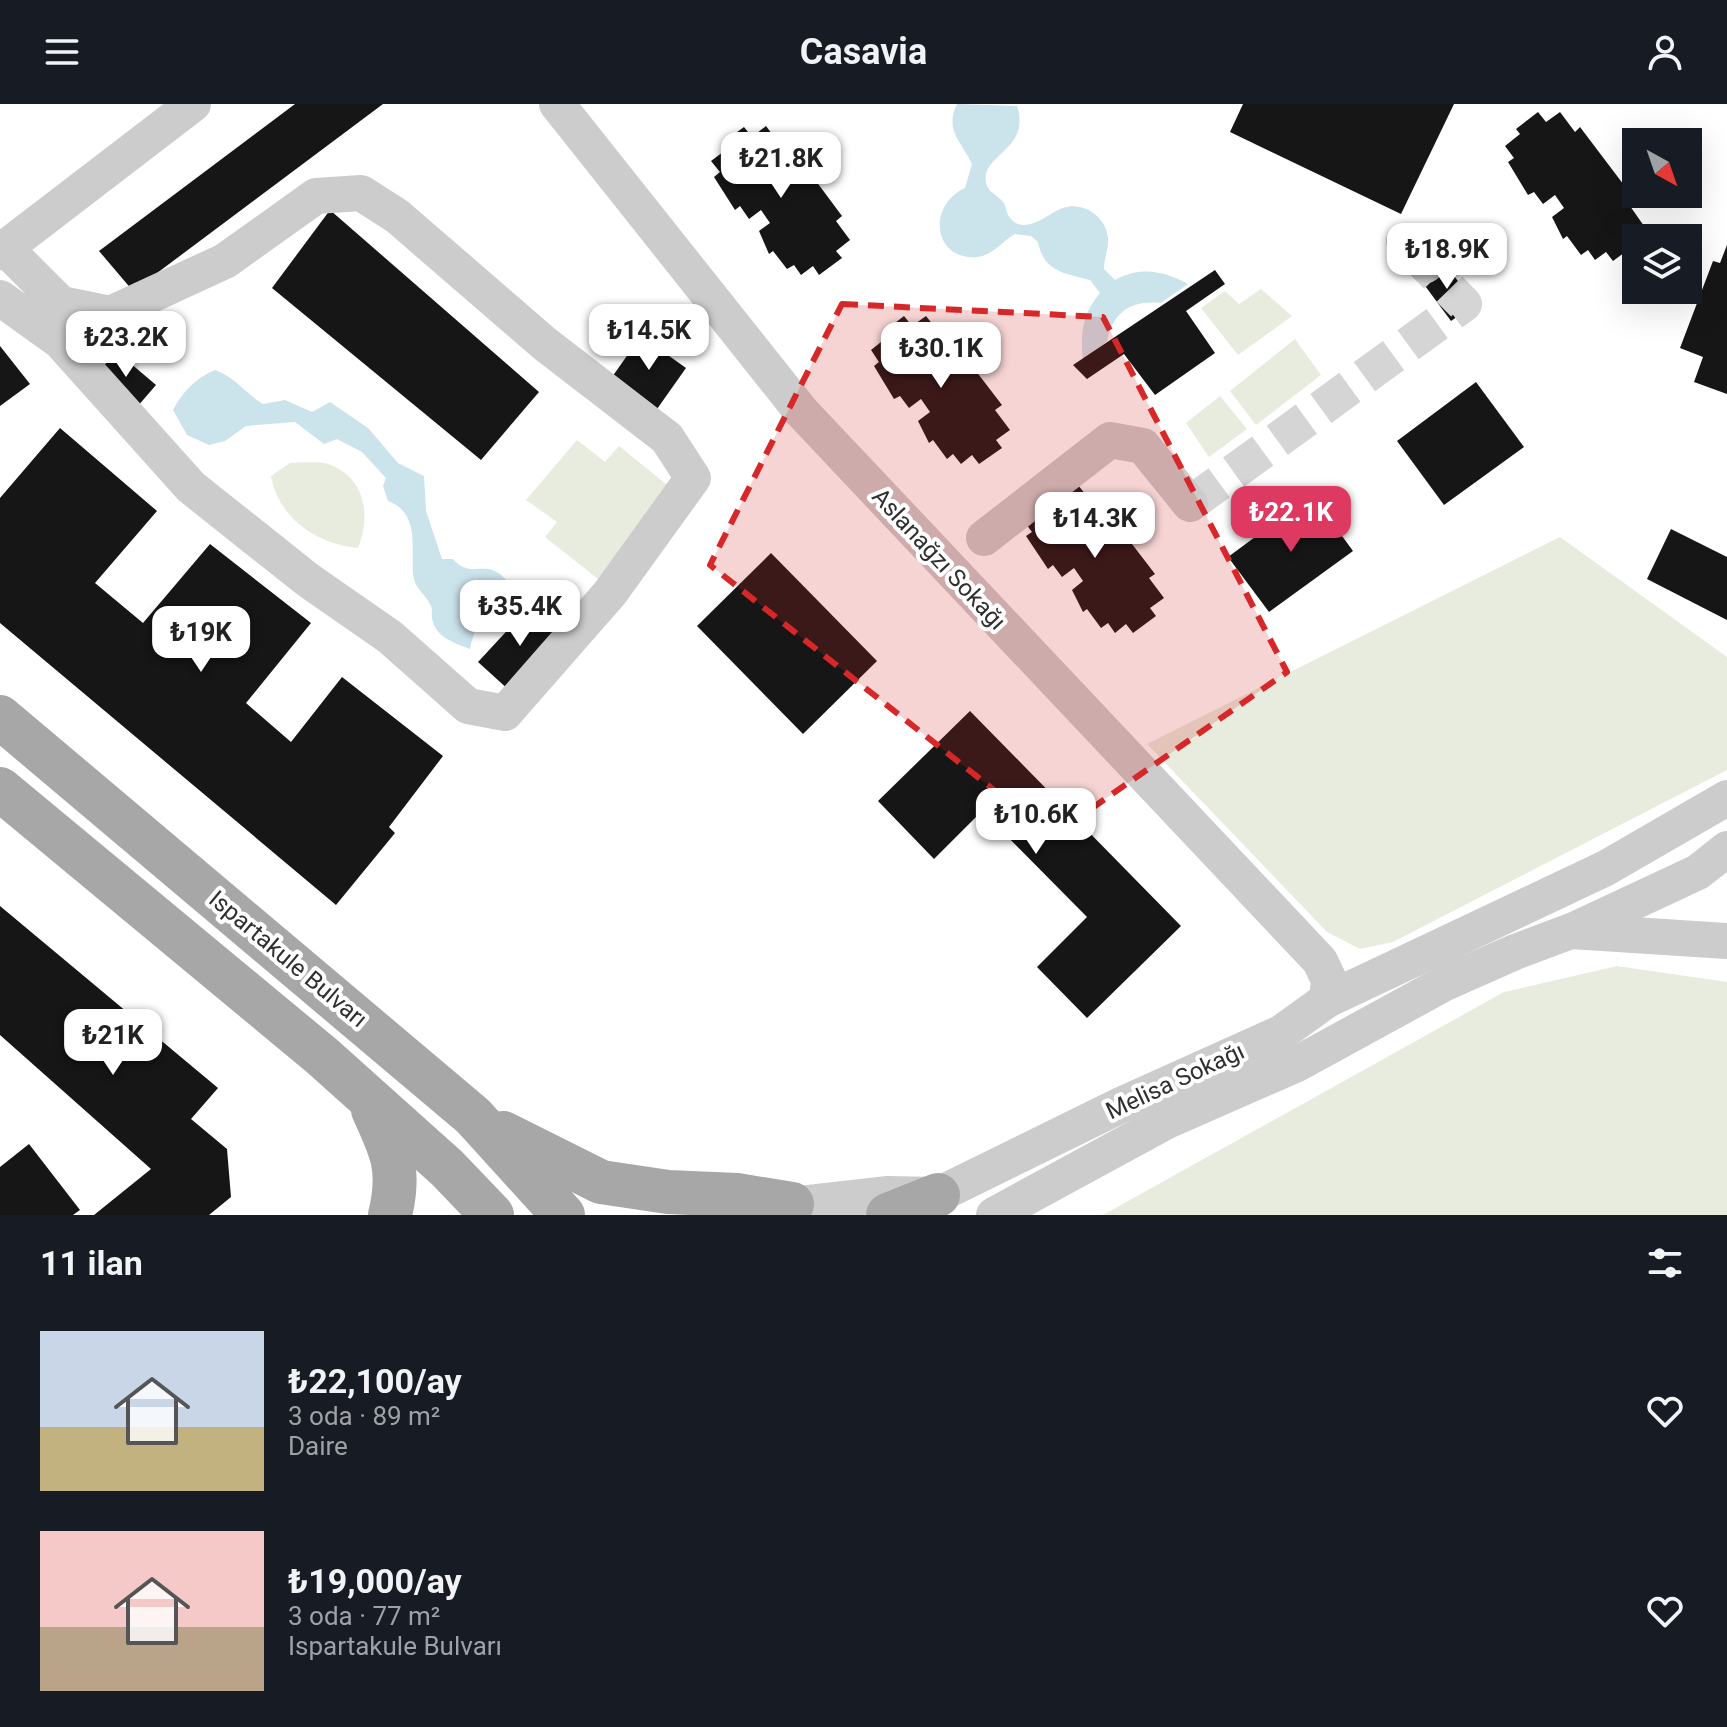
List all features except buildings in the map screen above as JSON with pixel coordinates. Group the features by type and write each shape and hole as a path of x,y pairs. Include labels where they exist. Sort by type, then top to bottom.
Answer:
{"main road":[{"name":"Ispartakule Bulvarı","path":"0,717 473,1116 563,1215"},
{"path":"0,789 365,1094 447,1168 492,1215"},
{"path":"365,1094 396,1161 397,1186 390,1215"},
{"path":"473,1116 601,1182 668,1192 737,1195 792,1204"},
{"path":"888,1215 938,1195"}],"street":[{"path":"0,298 60,341 191,487 308,580 390,637 468,706 505,713 610,593 693,478 667,438 545,344 397,216 361,193 316,196 225,261 110,314 61,304 3,250 193,104"},
{"name":"Aslanağzı Sokağı","path":"557,104 801,411 1320,961 1329,980 1327,1000"},
{"path":"984,538 1110,440 1143,446 1190,504"},
{"name":"Melisa Sokağı","path":"720,1215 888,1194 938,1195 1121,1105 1281,1033 1327,1000 1606,868 1727,798"},
{"path":"1571,931 1713,878 1727,849"},
{"path":"1606,868 1671,866 1713,878"},
{"name":"Melisa Sokağı","path":"994,1215 1167,1121 1297,1064 1445,983 1571,931 1727,941"}],"highlighted area":[{"path":"842,304 1103,317 1287,672 1052,836 710,565"}],"shaded area":[{"path":"1261,289 1292,316 1238,355 1201,308 1225,291 1239,304"},
{"path":"1295,339 1321,375 1256,425 1230,391"},
{"path":"1220,396 1247,429 1209,457 1186,423"},
{"path":"577,440 605,462 619,446 672,489 598,579 545,537 557,522 526,500"},
{"path":"290,463 328,464 351,478 358,488 364,511 358,548 343,546 315,535 291,517 275,491 271,476"},
{"path":"1560,537 1727,657 1727,770 1393,942 1360,949 1327,932 1147,744"},
{"path":"1617,966 1727,982 1727,1215 1103,1215 1504,992"}],"water":[{"path":"957,104 1017,106 1020,121 1017,134 989,167 986,176 988,188 1004,203 1014,222 1028,225 1071,206 1086,209 1098,217 1106,230 1108,242 1104,269 1115,280 1134,273 1152,272 1188,284 1161,303 1141,303 1125,310 1114,322 1107,341 1083,361 1084,325 1089,309 1100,293 1090,280 1056,270 1045,260 1038,242 1031,236 1015,234 993,251 977,257 963,256 944,242 940,219 944,207 965,188 972,164 953,129"},
{"path":"215,370 263,404 285,400 312,412 330,402 368,428 398,463 424,476 426,511 442,559 453,559 468,569 499,573 516,596 498,604 485,615 470,649 446,638 434,625 431,606 414,578 409,522 398,506 388,501 383,486 386,478 362,452 337,439 324,444 295,422 246,426 225,441 209,445 187,435 173,410 190,386"}],"tunnel":[{"path":"1190,504 1464,304 1426,265"}]}
